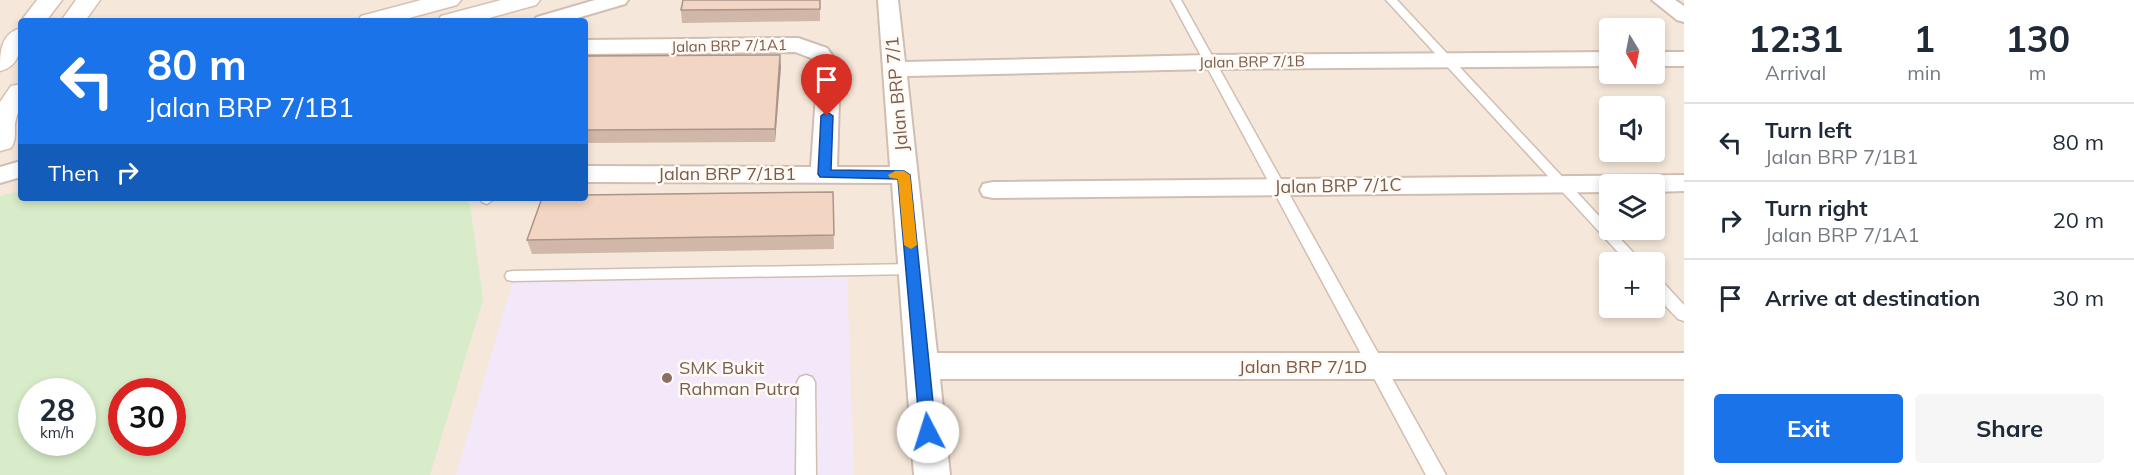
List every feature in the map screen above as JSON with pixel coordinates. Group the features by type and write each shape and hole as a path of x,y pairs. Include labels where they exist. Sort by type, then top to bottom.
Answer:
{"main road":[{"path":"35,18 50,0"},
{"path":"75,18 88,0"},
{"path":"381,18 449,0"},
{"path":"461,18 528,0"},
{"path":"0,51 18,37"},
{"path":"0,63 18,39"},
{"path":"8,129 18,101"}],"street":[{"path":"555,18 618,0"},
{"name":"Jalan BRP 7/1","path":"888,0 932,475"},
{"path":"1662,0 1684,16"},
{"name":"Jalan BRP 7/1A1","path":"588,47 798,45 819,53 829,66 824,174"},
{"path":"1665,59 1684,58"},
{"name":"Jalan BRP 7/1B","path":"894,69 1210,62 1599,59"},
{"path":"0,175 18,170"},
{"name":"Jalan BRP 7/1B1","path":"588,174 904,175"},
{"name":"Jalan BRP 7/1C","path":"993,190 1684,183"},
{"name":"Jalan BRP 7/1D","path":"922,366 1684,366"}],"lane":[{"path":"1176,0 1436,475"},
{"path":"1390,0 1626,252"},
{"path":"513,276 913,269"},
{"path":"1665,295 1684,315"},
{"path":"806,382 806,475"}],"shaded area":[{"path":"0,0 1684,0 1684,475 0,475"},
{"name":"SMK Bukit Rahman Putra","path":"847,276 854,475 456,475 513,281"}],"green space":[{"path":"18,191 18,201 468,201 470,204 483,300 430,475 0,475 0,196"}],"building":[{"path":"683,0 820,0 820,9 681,10"},
{"path":"780,55 775,129 588,130 588,56"},
{"path":"833,192 834,235 527,240 541,201 588,201 588,195"}],"slow traffic":[{"path":"895,175 904,175 911,245"}],"place":[{"name":"SMK Bukit Rahman Putra","path":"667,378"}],"route":[{"path":"827,116 824,174 904,175 928,432"}]}
